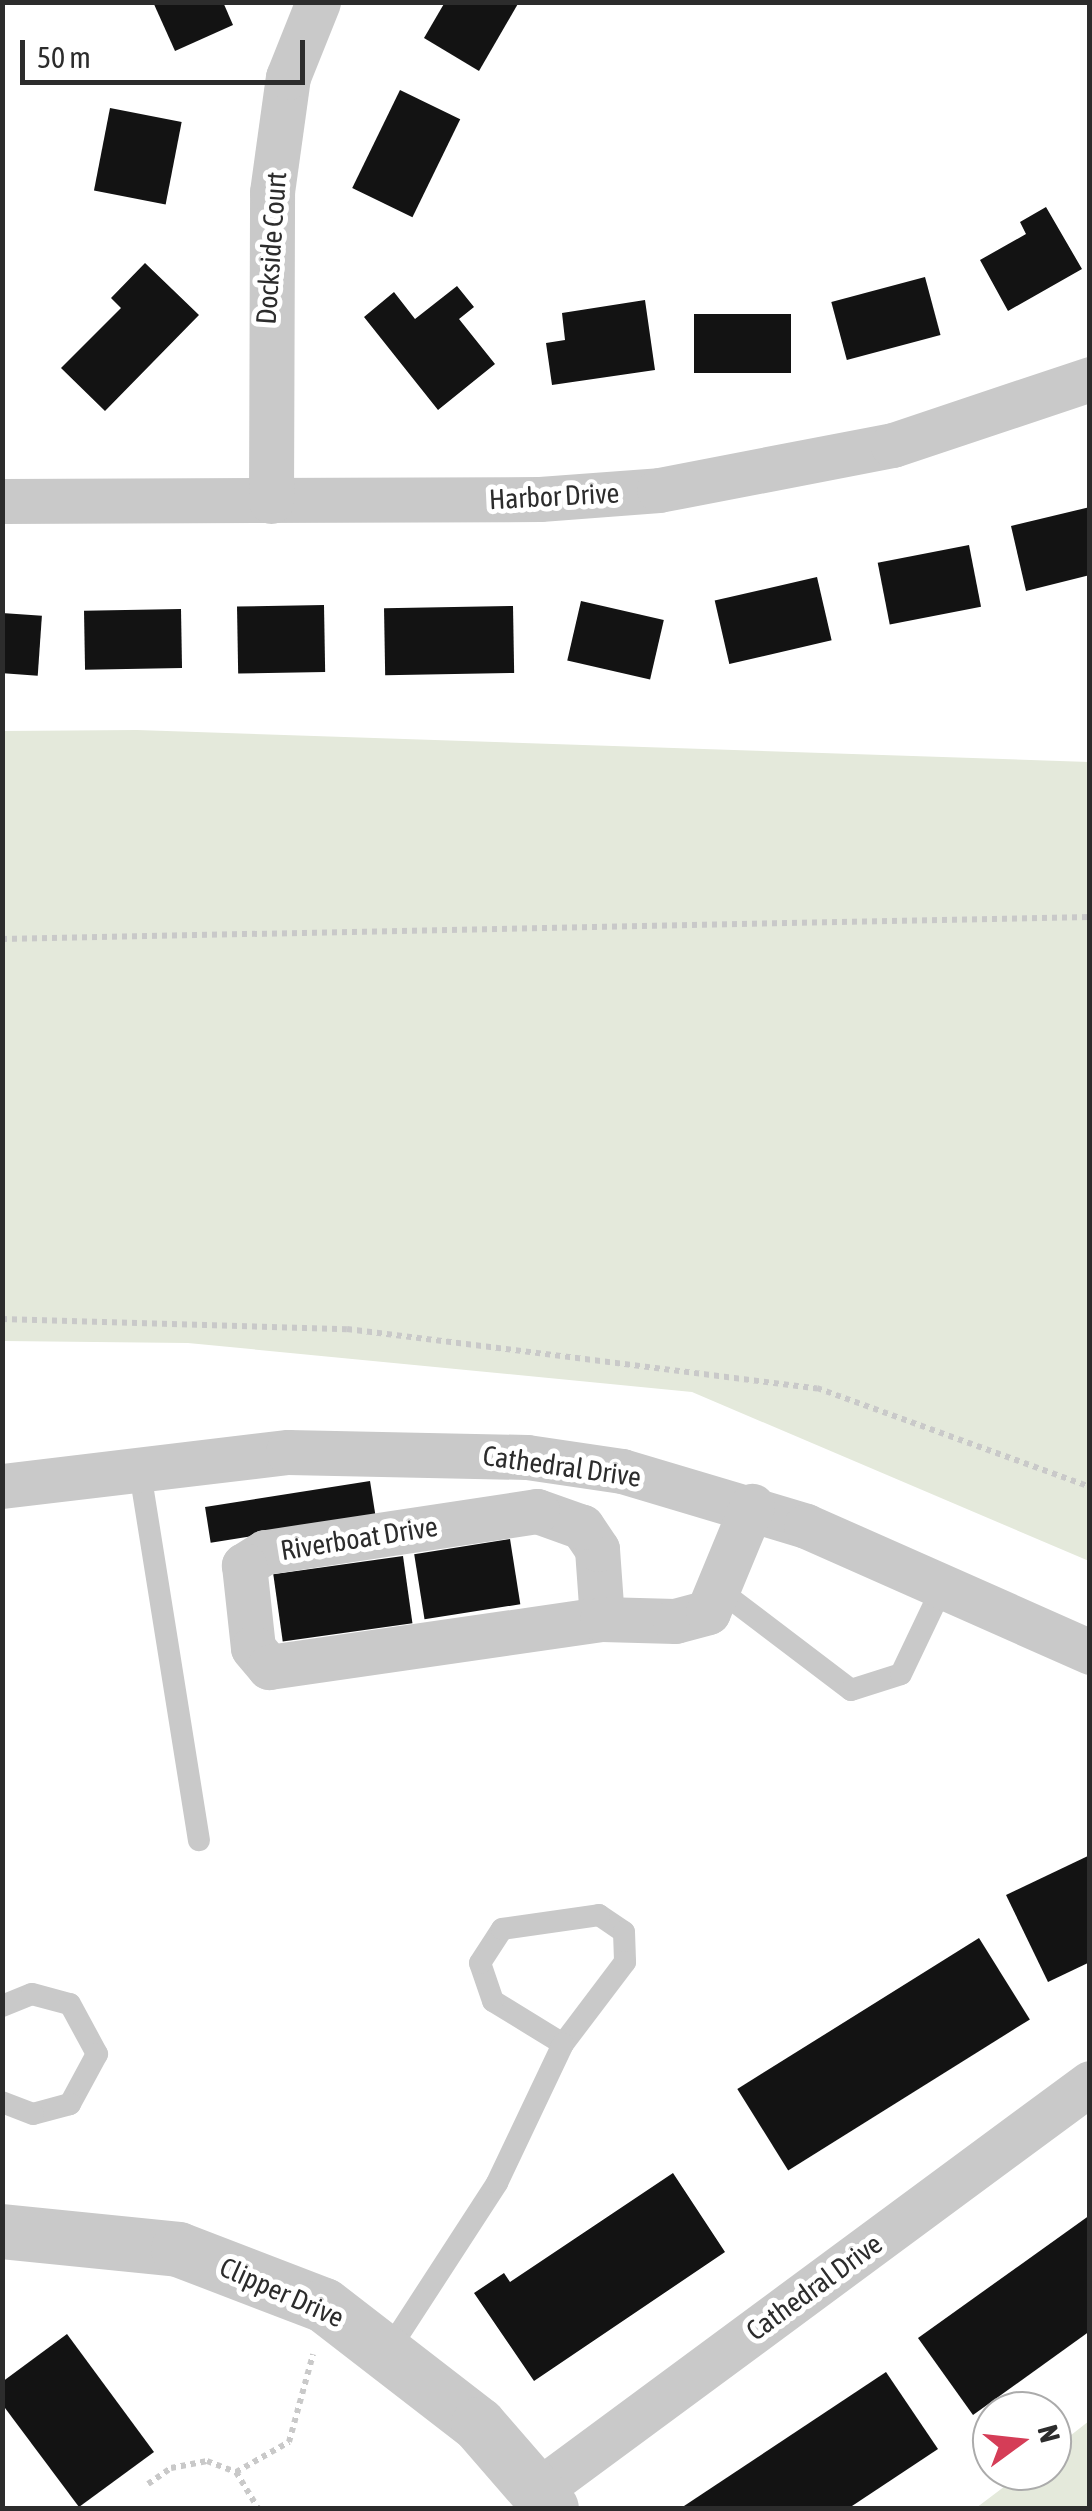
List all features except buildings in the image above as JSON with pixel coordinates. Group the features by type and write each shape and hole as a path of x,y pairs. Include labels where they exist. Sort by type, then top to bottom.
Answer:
{"street":[{"name":"Dockside Court","path":"270,500 272,192 288,77 318,2"},
{"name":"Harbor Drive","path":"2,501 270,500 659,490 893,445 1090,379"},
{"name":"Cathedral Drive","path":"2,1486 139,1466 288,1452 528,1457 752,1506 1090,1652"},
{"name":"Riverboat Drive","path":"602,1619 597,1549 582,1527 537,1511 264,1552 244,1565 253,1648 269,1667 602,1619 708,1612 752,1506"},
{"name":"Cathedral Drive","path":"545,2500 1090,2083"},
{"name":"Clipper Drive","path":"2,2231 178,2249 339,2315 390,2348 545,2500"}],"lane":[{"path":"139,1466 198,1840"},
{"path":"718,1589 851,1690 901,1674 943,1586"},
{"path":"390,2348 496,2184 562,2044 625,1962 624,1932 612,1919 512,1926 487,1944 480,1963 493,2000 562,2044"},
{"path":"2,2006 32,1994 70,2004 97,2054 70,2104 33,2114 2,2102"}],"path":[{"path":"2,939 1090,917"},
{"path":"2,1319 347,1329 817,1388 1090,1487"},
{"path":"148,2484 189,2462 236,2472 289,2442 307,2403 314,2343 339,2315"},
{"path":"236,2472 258,2508"}],"shaded area":[{"path":"137,730 1089,762 1089,1561 692,1392 188,1343 3,1341 3,731"},
{"path":"1089,2421 1089,2508 976,2508 999,2491 1072,2491 1072,2434"}]}
